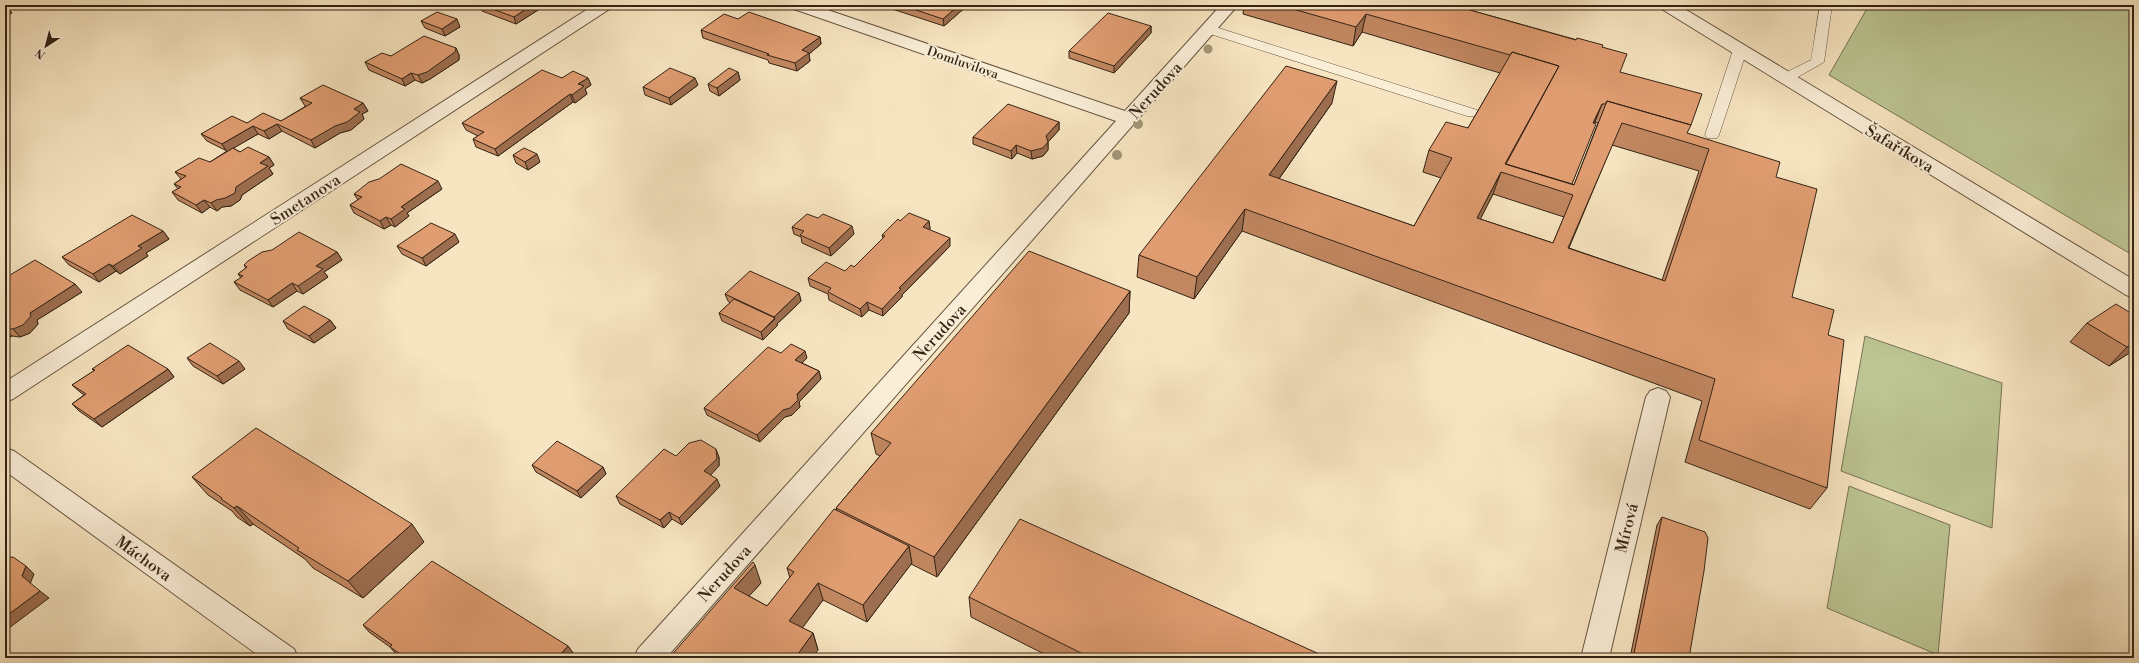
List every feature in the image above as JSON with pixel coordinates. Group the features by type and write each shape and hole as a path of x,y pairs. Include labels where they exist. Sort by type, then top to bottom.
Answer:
{"street":[{"name":"Smetanova","path":"5,393 605,5"},
{"name":"Domluvilova","path":"797,5 1129,119"},
{"name":"Nerudova","path":"648,658 1230,5"},
{"name":"Šafaříkova","path":"1666,5 2134,290"},
{"name":"Mírová","path":"1595,658 1658,397"},
{"name":"Máchova","path":"5,458 284,658"}],"lane":[{"path":"1786,78 1817,62 1826,5"},
{"path":"1209,29 1472,113"},
{"path":"1712,134 1740,50"}],"green space":[{"path":"1869,5 2134,5 2134,256 1829,75"},
{"path":"1865,336 2002,383 1992,528 1841,471"},
{"path":"1849,486 1950,525 1938,655 1827,608"}],"building":[{"path":"482,5 532,5 514,17"},
{"path":"901,5 959,5 943,19"},
{"path":"1279,5 1452,5 1576,40 1577,38 1603,45 1602,47 1627,54 1620,72 1702,94 1691,125 1607,101 1605,104 1602,104 1593,123 1596,124 1572,184 1506,164 1559,66 1512,52 1510,55 1366,14 1356,27"},
{"path":"437,12 457,19 442,29 421,21"},
{"path":"749,12 820,37 802,50 809,53 795,63 767,55 769,54 701,30 724,14 738,19"},
{"path":"1108,13 1151,26 1114,66 1069,51"},
{"path":"424,36 456,48 455,52 427,72 418,75 411,73 402,79 365,62 382,53 391,56"},
{"path":"1512,52 1559,66 1505,164 1574,185 1607,101 1691,125 1687,133 1780,162 1776,177 1817,189 1792,297 1834,310 1828,335 1844,340 1827,488 1699,440 1715,379 1245,209 1197,277 1139,255 1286,66 1337,81 1269,175 1414,226 1452,158 1429,150 1446,122 1468,128","holes":["1622,123 1709,149 1665,281 1568,248","1501,172 1573,195 1553,243 1477,218"]},
{"path":"670,68 695,78 669,98 643,87"},
{"path":"729,68 738,72 717,88 708,84"},
{"path":"542,70 562,78 573,71 588,78 578,84 584,86 572,95 570,94 495,149 473,139 484,132 462,123"},
{"path":"323,85 363,103 354,109 360,112 347,122 335,126 311,140 277,124 264,131 253,126 222,144 201,134 232,116 247,123 263,113 281,121 312,103 300,98"},
{"path":"1008,104 1059,122 1046,136 1048,142 1043,148 1031,151 1016,145 1011,151 973,137"},
{"path":"248,147 269,157 260,163 268,166 236,187 235,193 211,203 204,200 196,205 172,192 181,187 174,184 186,176 175,172 199,158 210,162 233,148 240,152"},
{"path":"524,148 537,154 525,162 513,155"},
{"path":"401,164 438,181 401,207 405,209 391,219 386,217 380,221 350,205 362,197 354,194 369,182 379,179"},
{"path":"909,213 929,221 923,227 950,238 899,288 901,289 882,309 867,302 860,309 828,292 831,288 808,278 826,262 845,271 851,265 854,267 885,236 882,235 898,219 900,221"},
{"path":"807,214 818,218 823,214 852,226 829,248 800,235 804,231 792,227"},
{"path":"132,215 163,231 138,246 142,248 113,266 109,264 93,274 62,257"},
{"path":"431,223 455,234 422,258 397,246"},
{"path":"299,232 337,252 316,266 323,269 298,286 292,283 268,300 234,282 243,276 238,274 247,267 244,265 248,261 262,252 272,250"},
{"path":"1029,251 1130,291 934,557 836,508 891,443 871,433"},
{"path":"35,260 75,284 30,313 31,316 23,325 13,329 5,328 5,278"},
{"path":"750,271 799,293 774,317 725,294"},
{"path":"734,299 775,318 761,332 719,313"},
{"path":"2116,304 2134,315 2134,343 2127,347 2087,323"},
{"path":"304,306 330,320 309,336 283,321"},
{"path":"210,343 239,361 217,376 187,358"},
{"path":"791,344 805,351 795,360 819,371 797,394 798,400 790,408 783,410 757,435 704,408 768,347 781,353"},
{"path":"128,345 168,369 94,419 72,404 86,394 72,385 95,370 92,369"},
{"path":"256,428 412,524 348,581 297,550 299,548 237,506 234,508 192,477"},
{"path":"701,440 716,449 717,459 704,471 717,479 679,518 669,512 660,520 616,496 664,449 676,456 689,443"},
{"path":"557,441 603,467 577,491 532,465"},
{"path":"834,509 909,546 863,605 818,583 789,621 813,633 795,658 669,658 753,562 755,565 734,588 767,606 794,572 787,568"},
{"path":"1662,517 1705,532 1708,538 1704,571 1689,658 1633,658"},
{"path":"1020,519 1328,658 1091,658 969,597"},
{"path":"13,557 26,566 22,576 40,591 5,617 5,558"},
{"path":"432,561 568,646 557,658 406,658 390,647 392,645 363,625"}]}
